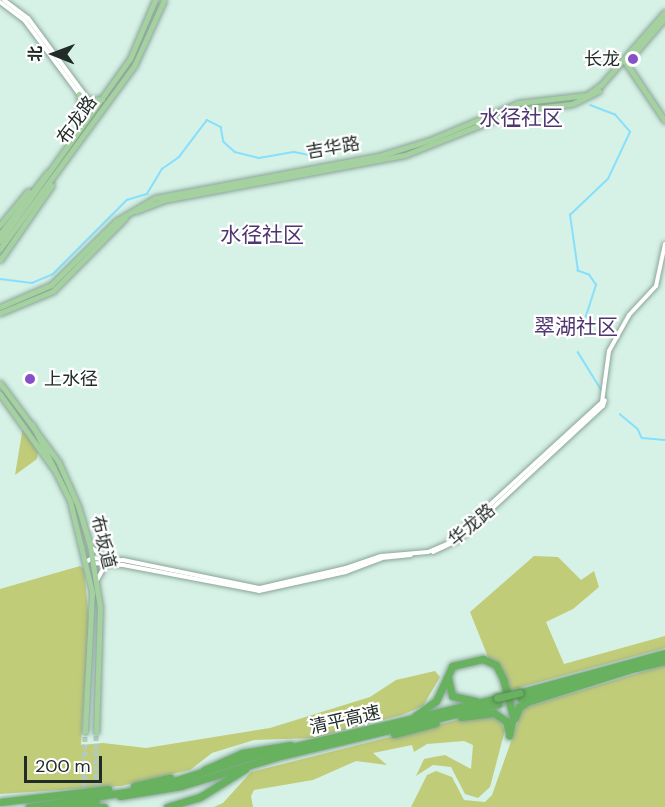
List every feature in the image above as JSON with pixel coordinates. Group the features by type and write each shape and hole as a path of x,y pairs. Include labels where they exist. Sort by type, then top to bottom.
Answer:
{"highway":[{"name":"清平高速","path":"62,807 154,792 258,762 497,701 665,653"},
{"path":"371,728 424,711 438,698 450,668 480,659 493,663 502,674 512,710 511,733"},
{"name":"清平高速","path":"519,695 665,661"},
{"path":"497,701 466,701 455,698 448,688 449,675 457,667 474,663 495,669 510,710 511,733"},
{"path":"511,733 521,705 638,667"},
{"name":"清平高速","path":"30,807 152,788 296,746 497,701"},
{"path":"327,745 411,731 487,712 504,719 511,733"},
{"path":"0,802 154,782 205,770 242,753 275,745 296,746"},
{"path":"167,807 200,797 258,762"},
{"path":"87,807 104,807"}],"main road":[{"name":"布龙路","path":"0,241 56,165 138,45 155,0"},
{"name":"布龙路","path":"0,249 58,173 137,61 164,0"},
{"name":"吉华路","path":"0,307 51,285 100,234 149,201 382,155 430,140 518,103 575,99 595,91 625,62 665,12"},
{"name":"吉华路","path":"0,313 53,291 109,232 151,204 424,150 518,110 572,104 592,98 665,18"},
{"path":"625,62 665,119"},
{"path":"79,94 84,110 82,127"},
{"path":"89,100 103,98"},
{"path":"0,225 56,165"},
{"path":"0,262 41,205 58,173"},
{"path":"0,234 36,184"},
{"path":"0,262 41,205"},
{"name":"布坂道","path":"0,383 32,426 71,487 90,546 93,614 84,732"},
{"path":"0,394 56,471"},
{"name":"布坂道","path":"32,426 70,501 97,581 96,732"}],"street":[{"path":"4,0 28,18 89,100 94,111"},
{"path":"0,2 23,18 94,111"},
{"name":"华龙路","path":"107,561 123,560 260,588 346,568 381,556 438,548 455,538 602,402 609,351 629,315 656,286 665,244"},
{"name":"华龙路","path":"107,561 259,591 346,572 382,558 417,555 457,540 603,406 610,354 631,316 656,291 665,254"},
{"path":"90,546 107,561"},
{"path":"91,561 107,561"},
{"path":"97,581 107,561"}],"green space":[{"path":"23,427 38,452 37,459 15,475"},
{"path":"534,556 558,557 581,580 594,571 599,587 573,609 546,622 564,664 665,636 665,648 510,690 502,668 488,657 470,612"},
{"path":"80,566 84,569 89,620 81,745 103,743 146,748 270,728 370,697 396,680 435,671 440,677 423,706 402,715 314,738 254,740 212,753 190,770 121,786 0,794 0,589"},
{"path":"665,665 665,807 411,807 427,775 436,771 452,777 464,800 485,802 492,795 523,708"},
{"path":"477,715 498,719 505,730 490,787 478,798 465,794 451,767 433,765 416,776 424,759 445,755 471,769 473,745 464,741 427,744 414,752 412,745 373,753 387,765 356,761 313,780 254,790 251,796 253,807 214,807 223,803 251,772"}],"waterway":[{"path":"579,338 596,285 589,275 578,271 570,215 608,179 630,132 615,115 591,106"},
{"path":"0,279 32,283 53,274 127,200 147,194 162,169 179,157 207,120 221,127 224,142 235,152 259,158 294,152 320,157"},
{"path":"578,352 601,389"},
{"path":"620,414 638,429 642,438 665,440"}],"tunnel":[{"path":"498,704 520,698"},
{"path":"84,794 85,732"},
{"path":"96,732 96,793"}],"place":[{"name":"长龙","path":"633,59"},
{"name":"上水径","path":"30,379"}],"district":[{"name":"水径社区","path":"521,118"},
{"name":"水径社区","path":"262,235"},
{"name":"翠湖社区","path":"576,327"}]}
